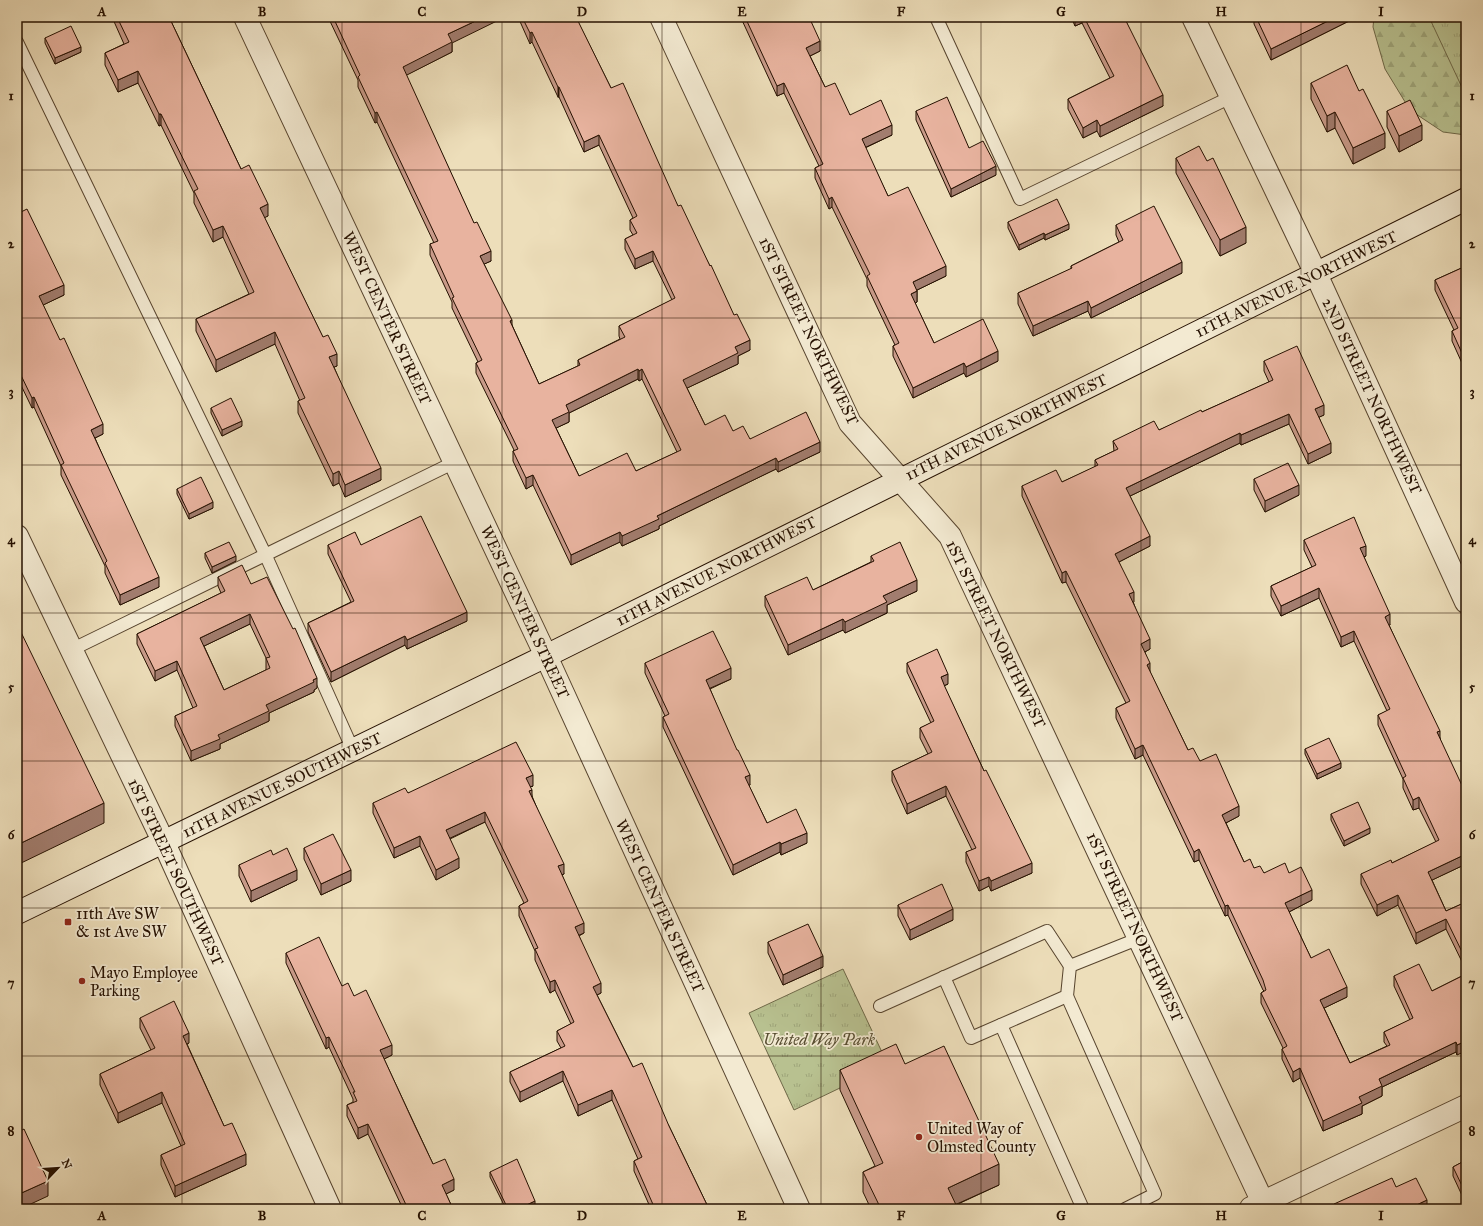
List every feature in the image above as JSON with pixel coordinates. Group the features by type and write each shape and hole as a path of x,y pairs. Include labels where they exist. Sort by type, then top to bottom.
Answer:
{"street":[{"name":"WEST CENTER STREET","path":"245,17 546,656 799,1209"},
{"name":"1ST STREET NORTHWEST","path":"662,17 850,423 950,536 1140,938 1260,1207"},
{"name":"2ND STREET NORTHWEST","path":"1193,17 1316,274 1466,602"},
{"name":"11TH AVENUE NORTHWEST","path":"546,656 1466,198"},
{"name":"1ST STREET SOUTHWEST","path":"17,536 164,842 330,1209"},
{"name":"11TH AVENUE SOUTHWEST","path":"17,914 546,656"},
{"path":"1260,1207 1466,1106"}],"lane":[{"path":"936,17 1020,199 1231,97"},
{"path":"17,42 266,556 353,750"},
{"path":"71,650 266,556 455,462"},
{"path":"880,1006 1048,931 1070,966 1068,996 1155,1194 1124,1209"},
{"path":"1070,966 1140,938"},
{"path":"944,977 971,1038 1068,996"},
{"path":"1001,1025 1083,1209"}],"green space":[{"path":"1374,17 1466,17 1466,135 1443,132 1410,110 1385,69 1373,27"},
{"path":"1429,17 1466,17 1466,96"},
{"name":"United Way Park","path":"843,969 888,1065 794,1110 749,1013"}],"building":[{"path":"117,17 169,17 241,169 249,165 268,204 260,208 323,337 328,335 337,354 329,357 381,468 345,485 339,471 333,474 298,401 305,398 275,332 216,360 196,319 254,292 223,226 213,230 194,191 198,189 138,71 118,80 105,53 129,42"},
{"path":"333,17 380,17 382,21 391,17 484,17 448,34 452,42 403,67 474,223 477,222 491,251 480,256 512,320 510,321 539,384 580,365 578,360 625,337 619,326 675,298 653,251 635,259 625,239 637,233 630,220 637,216 599,135 584,142 532,32 530,33 522,17 576,17 611,88 623,83 678,206 681,205 734,315 737,314 750,340 735,347 738,353 683,380 705,425 725,415 733,431 743,426 750,439 806,412 820,442 778,462 776,458 657,516 659,519 622,536 620,532 571,555 533,475 526,478 513,451 518,449 476,363 482,360 452,298 454,297 430,244 438,241 377,112 375,113 358,77 360,75","holes":["638,369 639,371 642,369 681,450 636,471 627,453 579,476 552,420 569,412 566,405"]},
{"path":"745,17 809,17 820,41 806,48 825,87 835,83 850,115 881,100 892,125 862,139 888,196 908,187 946,266 913,282 917,291 911,294 934,343 983,319 998,351 966,367 964,363 913,388 893,346 899,343 867,276 870,274 832,197 829,199 815,168 823,164 784,83 777,86"},
{"path":"1084,17 1124,17 1163,95 1100,126 1097,120 1083,128 1068,99 1114,76"},
{"path":"1256,17 1336,17 1271,49"},
{"path":"71,26 81,47 55,58 45,38"},
{"path":"1347,65 1359,91 1363,89 1385,133 1353,148 1335,112 1327,116 1311,83"},
{"path":"947,97 969,148 983,141 996,166 951,189 916,111"},
{"path":"1410,100 1422,125 1399,136 1387,111"},
{"path":"1199,146 1207,161 1213,158 1246,227 1220,240 1176,158"},
{"path":"1057,199 1069,224 1045,235 1044,233 1019,245 1008,222"},
{"path":"1154,206 1182,262 1091,308 1088,301 1033,326 1018,293 1072,268 1071,266 1123,240 1116,225"},
{"path":"27,209 64,285 39,296 60,340 64,338 103,424 91,430 159,577 120,595 105,563 107,561 61,465 64,463 34,397 32,398 17,367 17,214"},
{"path":"1466,266 1466,362 1452,331 1458,328 1435,280"},
{"path":"1297,346 1324,405 1315,409 1331,443 1308,454 1289,414 1241,435 1240,433 1126,488 1150,536 1115,554 1134,592 1129,594 1150,639 1141,644 1150,663 1147,665 1188,750 1193,748 1200,761 1216,754 1239,806 1222,815 1244,862 1250,859 1254,868 1260,866 1264,873 1285,863 1289,873 1301,867 1312,890 1285,903 1311,958 1329,949 1347,987 1320,1000 1350,1063 1390,1045 1384,1032 1413,1018 1394,976 1419,964 1432,991 1466,974 1466,1041 1457,1045 1456,1042 1379,1079 1382,1086 1359,1097 1362,1103 1323,1121 1300,1068 1293,1072 1282,1049 1287,1046 1261,993 1266,990 1263,980 1228,905 1225,906 1199,849 1194,852 1143,745 1135,749 1116,708 1130,701 1066,571 1062,573 1022,486 1056,470 1062,482 1098,465 1095,460 1118,449 1113,441 1154,421 1159,430 1201,410 1202,412 1273,380 1264,361"},
{"path":"231,398 242,421 222,430 211,408"},
{"path":"1288,463 1299,485 1265,501 1254,479"},
{"path":"201,477 213,502 189,514 177,489"},
{"path":"421,516 467,612 407,640 405,636 331,672 308,623 354,601 328,545 355,532 361,545"},
{"path":"1354,517 1366,546 1360,548 1390,614 1385,617 1440,731 1437,732 1466,794 1466,854 1428,872 1446,911 1466,902 1466,960 1446,919 1416,933 1398,895 1377,905 1361,874 1391,860 1392,863 1439,840 1419,797 1413,800 1403,778 1406,776 1378,715 1390,709 1354,631 1341,637 1319,588 1281,606 1271,586 1316,565 1304,540"},
{"path":"229,542 236,556 212,567 205,553"},
{"path":"900,542 917,580 883,596 887,602 845,622 843,619 788,645 765,596 807,577 813,590 874,561 871,556"},
{"path":"242,565 251,584 267,577 293,629 295,628 317,678 313,680 314,682 266,705 269,711 218,735 220,739 191,751 175,716 197,706 177,661 155,671 137,634 225,591 218,577","holes":["250,614 270,657 266,658 270,668 224,690 200,638"]},
{"path":"17,624 104,803 17,845"},
{"path":"713,631 731,668 706,680 737,750 750,775 745,777 767,823 796,809 807,833 781,844 780,842 733,865 663,717 669,714 645,663"},
{"path":"937,649 948,674 941,677 945,687 984,771 986,770 1032,863 991,881 989,877 979,881 966,852 976,848 946,786 907,804 892,771 932,752 920,728 934,721 907,663"},
{"path":"1329,738 1341,763 1317,774 1305,749"},
{"path":"516,742 533,775 526,778 532,790 529,791 564,864 558,866 584,923 575,927 601,983 593,987 633,1067 642,1063 669,1126 709,1209 655,1209 634,1161 642,1157 612,1090 578,1105 563,1071 520,1092 510,1072 565,1046 557,1031 574,1022 555,980 550,982 535,949 538,948 519,906 528,901 485,812 446,830 459,858 436,870 420,836 394,848 373,803 405,788 408,793"},
{"path":"1358,802 1370,828 1344,841 1331,814"},
{"path":"333,834 351,870 321,884 304,848"},
{"path":"287,848 297,870 251,891 239,865 271,850 273,855"},
{"path":"942,884 953,909 910,930 898,905"},
{"path":"808,924 823,956 783,975 768,942"},
{"path":"319,937 342,986 348,983 354,996 366,990 392,1045 380,1050 415,1126 433,1164 445,1159 454,1179 442,1185 453,1209 408,1209 368,1124 358,1128 347,1105 357,1101 353,1092 355,1092 329,1037 326,1038 286,953"},
{"path":"174,1001 189,1033 183,1036 224,1126 232,1123 246,1154 175,1186 161,1155 185,1144 162,1092 118,1113 100,1074 155,1048 140,1018"},
{"name":"United Way of Olmsted County","path":"896,1044 905,1064 944,1046 999,1164 948,1188 958,1209 881,1209 863,1172 883,1163 840,1070"},
{"path":"24,1129 48,1181 17,1195 17,1133"},
{"path":"517,1159 535,1201 518,1209 508,1209 490,1172"},
{"path":"1466,1160 1466,1194 1453,1167"},
{"path":"1392,1178 1396,1187 1416,1178 1427,1200 1408,1209 1336,1209 1334,1204"}],"place":[{"name":"11th Ave SW & 1st Ave SW","path":"68,922"},
{"name":"Mayo Employee Parking","path":"82,981"},
{"name":"United Way of Olmsted County","path":"919,1137"}]}
